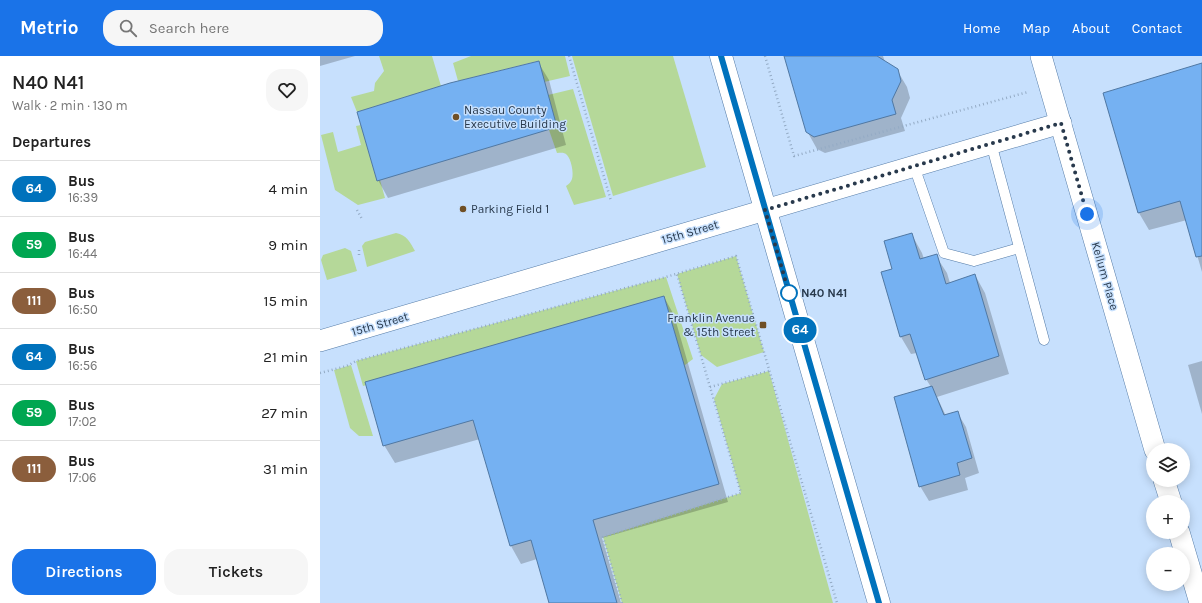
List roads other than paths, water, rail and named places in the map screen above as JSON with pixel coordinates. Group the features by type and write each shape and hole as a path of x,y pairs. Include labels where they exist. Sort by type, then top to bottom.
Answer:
{"main road":[{"path":"721,56 879,603"}],"street":[{"name":"Kellum Place","path":"1041,56 1154,443"},
{"name":"15th Street","path":"320,341 1061,123"},
{"path":"1181,539 1200,603"}],"lane":[{"path":"991,143 1044,340"},
{"path":"914,166 944,253 974,261 1020,248"}],"place":[{"name":"Nassau County Executive Building","path":"456,117"},
{"name":"Parking Field 1","path":"463,209"},
{"name":"N40 N41","path":"789,293"},
{"name":"Franklin Avenue & 15th Street","path":"763,325"}]}
